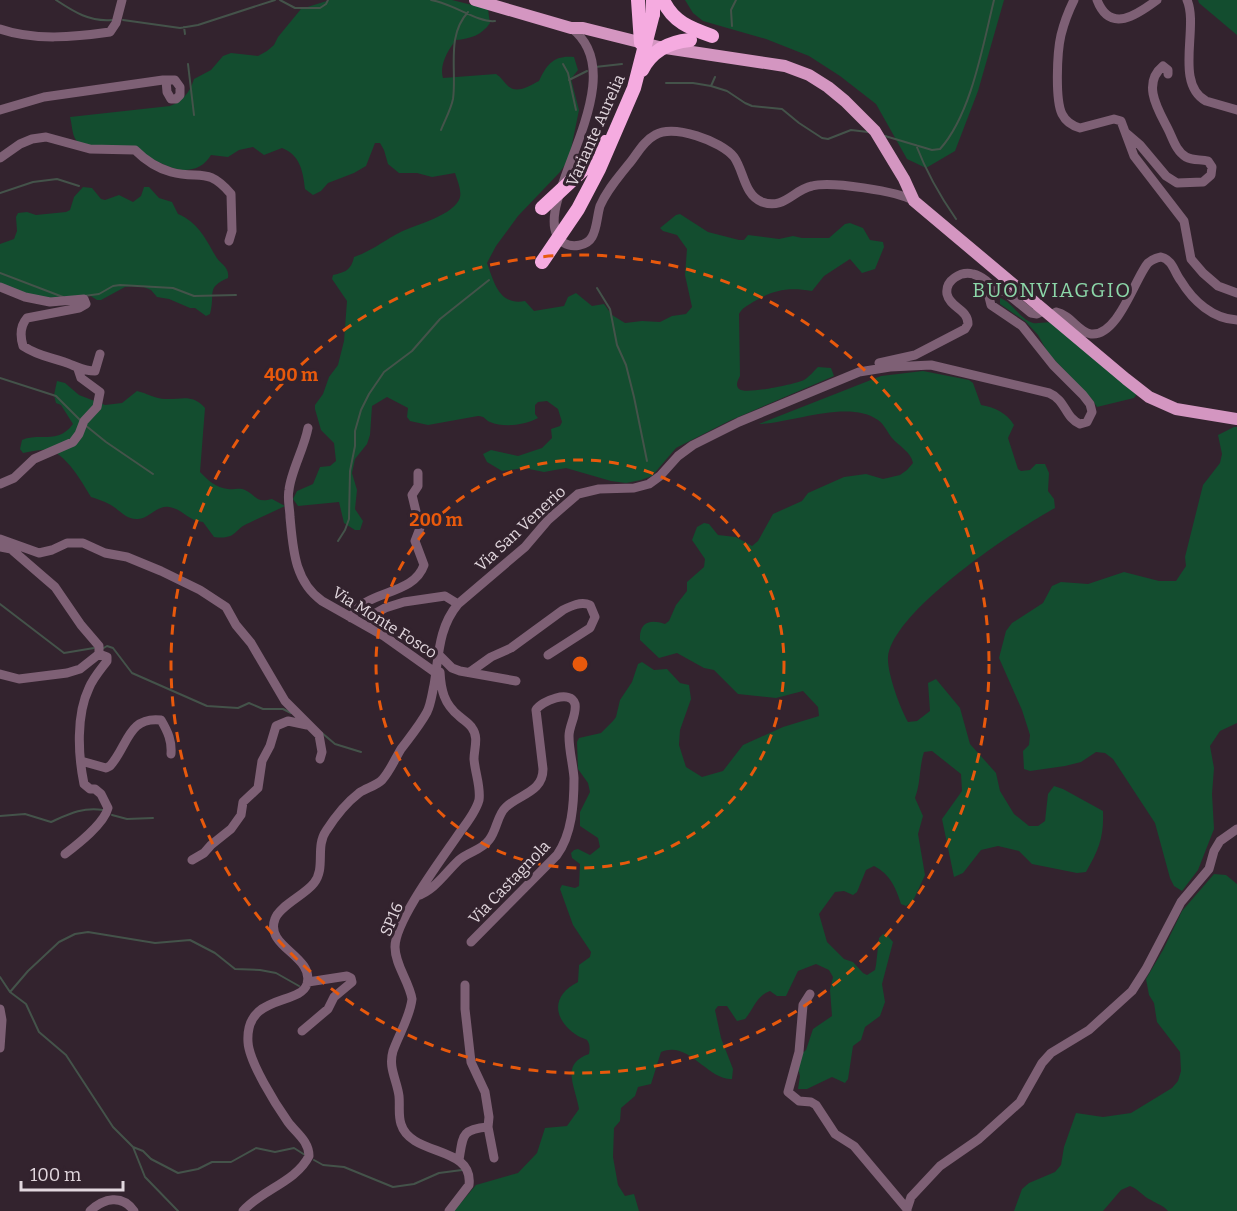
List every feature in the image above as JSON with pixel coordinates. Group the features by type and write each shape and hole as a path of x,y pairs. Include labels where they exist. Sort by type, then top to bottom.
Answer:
{"highway":[{"path":"634,88 641,37 638,0"},
{"path":"663,0 668,9 682,23 712,36"},
{"path":"674,0 685,19 712,36"},
{"name":"Variante Aurelia","path":"542,262 578,209 599,169 634,88 653,7"},
{"path":"634,88 645,64 667,45 712,36"},
{"path":"538,210 585,168 621,118"}],"main road":[{"path":"476,0 571,28 583,28 659,47 797,69 828,87 875,131 904,178 914,201 1149,397 1176,410 1237,419"}],"street":[{"path":"0,29 9,32 55,36 110,32 116,23 122,0"},
{"path":"1074,0 1066,18 1059,45 1061,111 1066,120 1077,128 1117,119 1121,121 1134,156 1184,221 1191,259 1218,286 1237,293"},
{"path":"1097,0 1107,15 1117,19 1140,13 1156,0"},
{"path":"1187,0 1190,11 1190,72 1195,88 1201,98 1206,101 1237,110"},
{"path":"571,28 584,40 589,49 592,66 592,93 578,146 560,187 553,216 557,235 564,243 576,246 586,243 592,237 599,210 611,185 644,143 656,134 669,130 694,136 728,152 740,169 748,189 762,202 777,204 784,202 803,189 824,184 896,193 914,201"},
{"path":"1126,133 1140,145 1166,176 1177,183 1203,182 1211,175 1212,167 1208,161 1192,160 1179,152 1155,104 1152,95 1157,72 1163,66 1168,70 1168,74"},
{"path":"0,110 44,97 166,80"},
{"path":"0,158 20,144 46,137 90,149 135,150 144,160 173,172 212,177 231,194 232,231 229,241"},
{"path":"860,372 860,368 866,365 915,355 965,329 968,324 967,316 947,294 950,282 956,277 971,273 991,285 996,291 1004,291 1031,313 1064,314 1087,333 1093,334 1100,332 1115,319 1126,305 1148,263 1161,257 1170,261 1181,282 1198,303 1224,318 1237,320"},
{"path":"0,287 5,291 44,301 86,300 85,305 79,308 27,318 20,338 23,346 29,350 78,369 95,371 100,354"},
{"name":"Via San Venerio","path":"308,982 304,966 276,937 273,929 274,920 316,880 322,837 335,818 358,794 381,781 427,711 444,627 450,613 458,604 525,547 548,520 578,494 599,489 634,488 649,484 693,445 739,422 860,372 921,365 948,368 1049,393 1062,401 1073,421 1080,424 1087,422 1092,412 1090,404 1053,365 1022,326 991,305 989,297 996,291"},
{"path":"0,484 14,478 34,459 73,442 79,434 84,421 97,407 100,392 81,378 78,369"},
{"name":"Via Monte Fosco","path":"308,428 303,451 288,490 294,556 301,576 314,595 370,627 436,673"},
{"path":"351,618 357,607 411,582 424,568 415,541 420,528 412,501 412,495 418,486 418,473"},
{"path":"0,538 39,553 67,543 83,543 105,553 138,561 200,590 226,607 236,626 251,643 285,701 307,725"},
{"path":"0,547 11,549 55,587 81,625 99,646 99,654"},
{"path":"370,627 376,614 385,608 404,602 445,596 458,604"},
{"path":"470,672 491,657 511,648 563,610 572,605 587,603 590,605 595,617 590,628 548,655"},
{"path":"0,674 20,679 67,673 80,669 99,654"},
{"path":"65,854 83,840 106,814 108,808 101,794 84,784 81,761 80,718 88,689 107,661 107,657 99,654"},
{"path":"438,654 452,668 460,671 516,681"},
{"name":"SP16","path":"438,654 441,686 446,703 469,724 475,733 474,759 479,793 476,807 417,896 402,923 395,942 396,956 412,999 393,1053 391,1068 399,1096 401,1124 406,1134 427,1147 459,1160"},
{"name":"Via Castagnola","path":"417,896 429,892 459,860 487,843 506,807 540,784 543,769 535,716 537,708 539,704 551,699 561,697 572,700 574,710 569,734 573,787 569,826 564,845 557,855 471,942"},
{"path":"81,761 106,768 110,766 136,726 153,719 161,720 171,738 171,754"},
{"path":"192,860 204,853 211,844 231,829 241,815 243,802 258,788 262,761 270,746 276,726 288,721 315,729 319,735 322,752 320,759"},
{"path":"907,1210 911,1197 940,1166 979,1139 1020,1102 1042,1063 1051,1053 1089,1030 1132,991 1181,902 1209,869 1214,851 1220,841 1236,831"},
{"path":"243,1211 297,1170 309,1156 307,1146 281,1112 254,1064 248,1041 250,1026 259,1011 272,1002 299,993 308,982 347,976 351,978 352,982 338,993 328,1009 302,1031"},
{"path":"465,985 465,1009 471,1062 485,1092 494,1158"},
{"path":"810,994 803,1005 799,1052 788,1092 799,1101 816,1105 835,1134 854,1146 907,1210"},
{"path":"0,1009 2,1020 0,1048"},
{"path":"449,1211 470,1182 467,1169 459,1160 462,1139 471,1129 488,1127"},
{"path":"90,1211 99,1204 114,1200 128,1203 134,1211"}],"green space":[{"path":"330,0 452,0 488,9 490,23 487,27 475,36 456,40 450,48 443,63 443,78 496,74 511,88 518,89 539,81 548,65 556,59 574,57 578,70 571,79 579,110 569,159 560,172 518,216 496,246 487,263 495,285 503,296 516,302 525,301 534,311 564,306 568,297 576,293 592,306 604,304 612,315 625,323 660,322 672,316 686,314 692,307 685,275 687,249 677,235 660,228 680,214 708,232 739,240 744,240 748,235 779,239 793,236 829,238 845,224 850,223 863,228 870,240 883,242 884,247 875,269 862,273 850,259 824,276 812,291 795,289 774,292 753,302 739,314 740,376 737,384 739,389 760,390 799,382 806,379 818,367 831,368 834,376 729,421 676,448 652,476 626,483 566,468 544,472 524,468 502,471 487,462 483,454 491,450 518,456 542,448 552,438 551,429 560,426 562,422 558,409 547,401 538,402 535,405 535,414 538,418 521,424 496,424 478,416 428,425 410,421 407,417 408,408 387,397 372,406 370,435 367,444 355,459 352,473 357,490 355,509 363,521 360,530 355,530 344,523 339,502 298,506 293,499 297,491 313,484 320,467 330,466 336,461 334,443 321,430 315,409 329,377 338,365 344,341 347,301 332,279 333,275 347,270 354,257 402,231 447,212 459,200 459,186 455,173 432,177 417,173 399,173 388,164 380,143 375,143 366,166 328,183 321,191 313,195 305,189 302,170 297,159 282,148 264,155 253,147 239,150 228,157 211,155 206,162 196,168 178,169 140,154 106,152 82,145 75,138 70,117 175,104 185,96 194,79 211,70 223,56 231,53 258,56 274,45 301,9"},
{"path":"685,0 1004,0 978,91 955,151 926,168 907,159 876,104 840,76 809,56 766,39 703,21 693,13"},
{"path":"1198,0 1237,0 1237,35 1199,3"},
{"path":"83,187 92,188 101,199 105,200 119,195 133,202 141,196 144,187 149,187 159,198 172,202 178,214 185,217 200,231 226,268 228,278 214,288 210,314 206,316 195,308 157,297 151,290 139,285 125,287 97,300 89,295 51,299 17,291 0,283 0,244 14,239 18,213 27,212 36,215 66,212 70,210 74,197"},
{"path":"1000,298 1009,303 1028,321 1054,323 1137,394 1134,398 1097,407 1048,353 1038,335 1026,322 1000,304"},
{"path":"923,371 969,380 973,383 981,405 995,409 1008,417 1014,425 1008,438 1018,469 1030,470 1036,464 1045,464 1049,473 1048,491 1054,499 1055,508 986,552 958,573 911,617 895,638 888,657 895,690 908,722 917,721 930,711 928,683 936,679 960,708 970,744 996,773 1000,791 1014,814 1029,826 1038,826 1045,821 1048,794 1054,786 1103,811 1100,843 1086,872 1077,873 1032,864 1019,851 998,846 981,850 963,873 954,877 942,819 962,791 961,774 932,751 924,752 915,798 923,816 918,834 925,875 913,901 906,906 901,904 892,882 874,866 866,870 857,892 853,895 844,891 835,892 819,914 827,942 844,959 853,962 867,975 875,970 879,938 883,934 887,935 893,942 882,984 885,1002 880,1016 865,1027 861,1040 853,1046 848,1079 845,1083 832,1077 807,1089 798,1089 800,1076 797,1065 798,1057 806,1050 813,1029 832,1016 830,990 833,977 829,970 816,964 798,971 786,996 777,996 770,991 761,996 745,1019 737,1021 727,1006 718,1006 715,1010 721,1038 733,1069 732,1079 714,1074 680,1051 661,1052 651,1084 638,1087 635,1096 621,1108 620,1121 614,1128 613,1157 618,1185 625,1196 634,1194 639,1211 454,1211 476,1185 518,1173 537,1153 545,1128 567,1126 579,1109 572,1069 580,1058 589,1054 590,1048 587,1040 578,1036 564,1023 558,1008 563,994 578,982 579,965 590,957 591,952 573,925 560,889 562,885 575,888 579,886 580,864 572,858 571,853 578,849 590,855 600,847 598,838 580,826 580,812 590,792 588,783 578,769 577,742 579,738 601,733 613,721 620,700 632,682 638,664 642,662 654,670 667,669 680,683 689,685 691,699 680,730 679,745 686,767 702,777 723,771 743,745 783,727 819,716 818,707 803,691 776,698 738,694 714,670 704,668 677,653 659,658 640,640 641,629 650,622 665,624 669,621 676,605 687,591 687,582 704,567 705,559 692,540 697,527 704,523 709,524 718,535 736,537 752,546 758,541 773,514 802,501 808,493 844,477 866,474 883,479 900,475 913,463 907,452 892,438 884,426 866,414 836,412 759,424 881,376"},
{"path":"57,381 65,383 79,395 105,405 122,403 137,391 162,399 196,400 205,408 200,472 220,487 242,489 258,499 272,499 285,506 222,538 214,537 203,522 193,520 174,508 161,508 142,518 134,519 113,506 91,497 73,469 60,456 47,450 23,453 20,449 22,440 55,436 73,424 61,405 56,403 54,395"},
{"path":"1237,427 1237,723 1220,731 1210,746 1214,768 1212,794 1214,829 1198,870 1182,891 1174,886 1170,878 1155,823 1113,759 1105,753 1096,752 1081,762 1065,766 1030,771 1024,769 1023,751 1029,745 1030,735 1022,710 999,658 1006,631 1012,623 1043,603 1052,586 1061,582 1088,584 1124,572 1159,581 1176,581 1186,566 1185,557 1203,485 1220,463 1222,454 1218,435"},
{"path":"1214,874 1226,875 1237,884 1237,1211 1168,1211 1130,1186 1121,1190 1103,1211 1014,1211 1022,1189 1029,1183 1055,1172 1061,1165 1064,1147 1076,1113 1103,1117 1131,1113 1172,1088 1178,1081 1181,1071 1180,1052 1157,1022 1154,1003 1149,995 1146,979 1182,911"}],"waterway":[{"path":"56,0 89,18 112,20"},
{"path":"123,20 180,28 198,25 275,0"},
{"path":"280,0 295,8 320,8 328,0"},
{"path":"431,0 481,19 495,21"},
{"path":"732,26 731,10 736,0"},
{"path":"885,136 932,150 940,149 951,135 968,99 994,0"},
{"path":"441,130 453,99 457,32 468,12"},
{"path":"184,27 185,34"},
{"path":"188,64 194,115"},
{"path":"563,64 568,73 576,110"},
{"path":"595,67 622,64"},
{"path":"569,80 587,71"},
{"path":"711,86 715,77"},
{"path":"666,83 711,86 727,91 752,106 782,109 822,138 828,139 851,130 868,132"},
{"path":"916,145 934,183 956,219"},
{"path":"0,193 33,182 57,179 79,186"},
{"path":"0,273 63,297"},
{"path":"338,541 349,519 350,471 355,446 355,431 361,410 369,394 384,372 412,351 440,319 489,280"},
{"path":"84,296 99,294 113,286 120,285 173,288 194,296 236,295"},
{"path":"597,288 610,309 617,345 626,365 634,397 647,461"},
{"path":"0,378 56,396 81,421"},
{"path":"85,425 153,474"},
{"path":"0,604 64,653 94,648"},
{"path":"102,649 107,646 113,648 132,673 207,706 238,708 249,703 263,709 283,709 291,713"},
{"path":"322,733 335,744 361,752"},
{"path":"0,816 25,814 51,822 82,810 103,810"},
{"path":"112,815 127,819 153,818"},
{"path":"10,992 28,971 59,942 75,934 88,932 155,943 190,940 215,953 235,969 276,973 299,986"},
{"path":"0,977 10,992 26,1004 39,1032 66,1055 113,1127 133,1147 145,1177 178,1211"},
{"path":"133,1147 178,1173 198,1169 212,1162 231,1162 256,1148 275,1152 294,1148 305,1155"},
{"path":"314,1160 323,1165 344,1167 393,1187 414,1184 439,1173 462,1170"}],"district":[{"name":"BUONVIAGGIO","path":"1052,290"}]}
